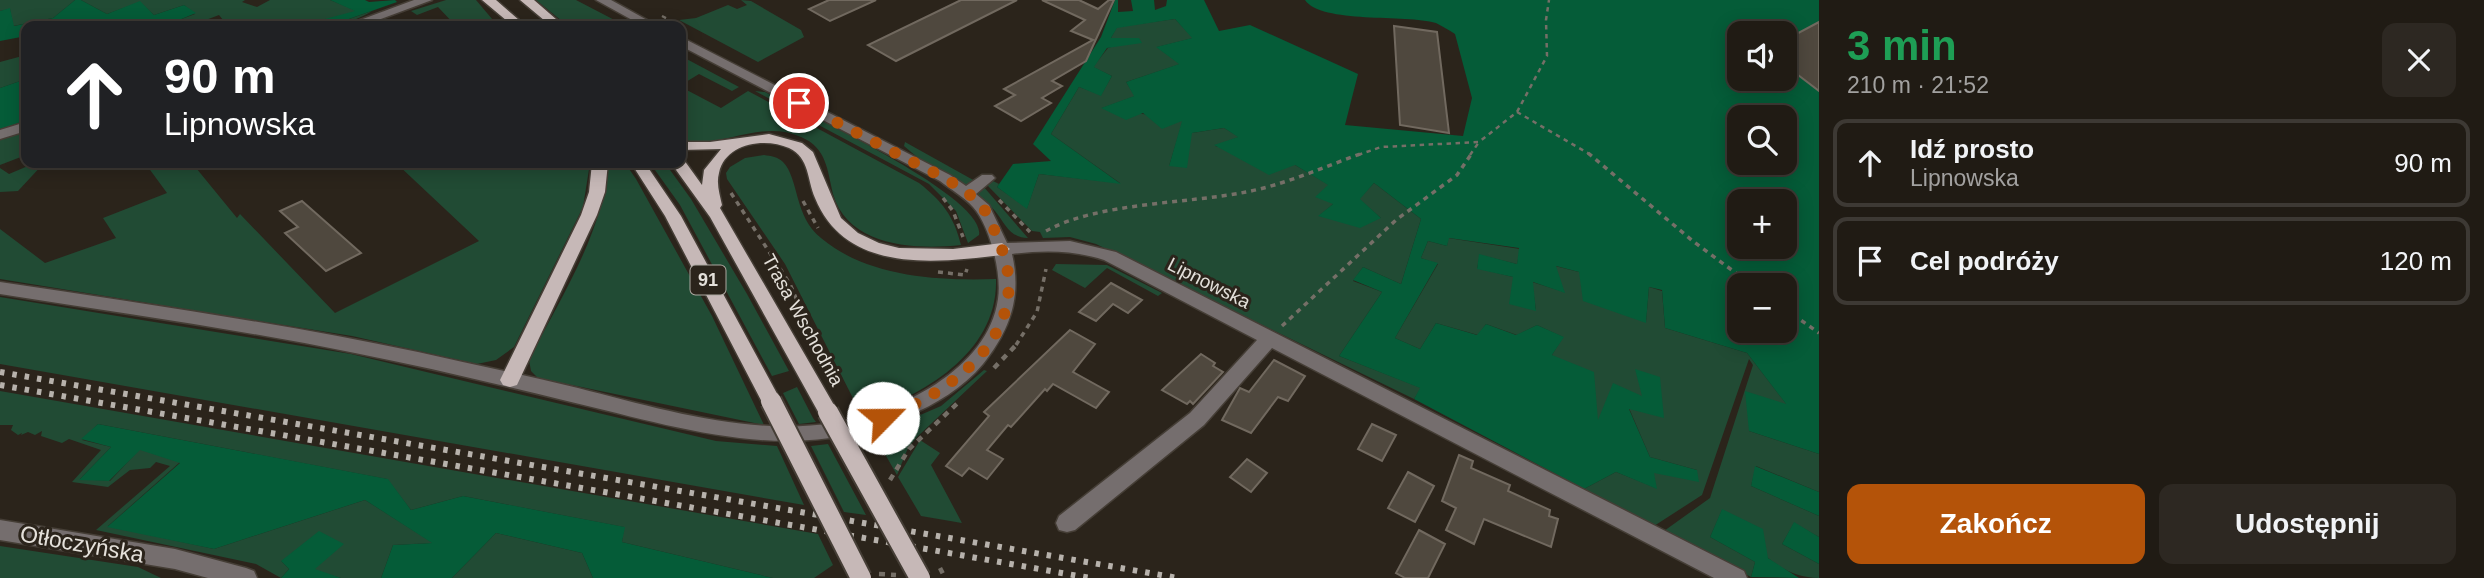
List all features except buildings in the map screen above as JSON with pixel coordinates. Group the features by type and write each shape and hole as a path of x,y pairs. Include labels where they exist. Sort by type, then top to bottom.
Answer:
{"main road":[{"path":"488,0 514,21"},
{"path":"526,0 552,21"},
{"path":"686,146 707,147 775,139 794,144 807,152 829,212 843,229 870,245 906,255 924,256 1002,249"},
{"path":"717,216 709,186 709,173 716,161 737,143"},
{"path":"510,380 589,215 597,192 599,168"},
{"name":"91","path":"641,168 673,216 861,578"},
{"name":"Trasa Wschodnia","path":"683,168 717,216 920,578"}],"street":[{"path":"365,21 426,0"},
{"path":"602,0 642,21"},
{"path":"0,288 315,338 734,431 807,434 846,429 895,414 932,395 965,371 990,343 1006,308 1009,291 1009,272 1002,249 981,205 945,178 686,44"},
{"path":"0,135 21,128"},
{"path":"966,194 987,178"},
{"name":"Lipnowska","path":"1002,249 1059,244 1078,245 1094,250 1736,578"},
{"path":"1067,523 1198,419 1270,338"},
{"name":"Otłoczyńska","path":"0,530 175,559 246,578"}],"path":[{"path":"1270,338 1396,220 1457,176 1479,142 1517,112 1547,56 1546,20 1549,0"},
{"path":"1517,112 1595,157 1694,242 1736,273"},
{"path":"1037,236 1058,225 1120,209 1248,192 1381,147 1479,142"},
{"path":"730,192 790,284 830,374"},
{"path":"801,192 811,218 821,231"},
{"path":"936,272 965,275"},
{"path":"1797,317 1819,333"}],"green space":[{"path":"0,0 75,0 53,18 21,21 21,24 13,26 10,9 0,11"},
{"path":"75,0 81,0 107,14 140,1 154,15 184,5 196,13 177,21 38,21 53,18"},
{"path":"81,0 245,0 242,2 257,7 270,0 330,0 357,11 339,21 224,21 219,15 203,21 176,21 195,14 184,5 154,15 140,2 107,14"},
{"path":"330,0 397,2 343,21 325,19 355,11"},
{"path":"446,0 476,0 494,21 451,21 438,7 417,15 411,11"},
{"path":"536,0 576,0 616,21 562,21"},
{"path":"741,0 751,1 801,30 804,37 758,62 686,24 686,21 679,20 696,18 728,5 737,9 747,5"},
{"path":"1115,0 1118,0 1118,12 1133,11 1131,0 1154,0 1155,10 1166,6 1167,0 1204,0 1219,31 1250,25 1358,74 1345,125 1463,136 1472,98 1455,34 1436,23 1422,20 1328,12 1314,8 1305,0 1819,0 1819,22 1797,34 1797,21 1727,21 1727,91 1797,91 1797,74 1819,91 1819,454 1749,431 1745,391 1786,404 1747,353 1665,328 1662,290 1649,287 1646,323 1583,301 1579,272 1556,266 1565,293 1533,282 1536,311 1509,304 1513,277 1477,269 1479,254 1517,264 1519,248 1449,238 1447,246 1428,241 1421,258 1438,263 1395,338 1420,349 1436,323 1477,335 1486,324 1516,335 1537,325 1564,337 1552,355 1594,372 1598,420 1613,383 1642,396 1635,369 1660,377 1664,418 1629,409 1650,457 1697,470 1699,482 1654,473 1657,489 1616,472 1584,489 1414,399 1420,388 1339,356 1382,292 1353,280 1363,267 1401,284 1421,219 1374,183 1360,199 1381,218 1360,228 1318,216 1333,204 1315,197 1328,185 1295,165 1269,175 1214,145 1238,137 1224,128 1192,133 1187,168 1169,166 1182,121 1162,129 1143,113 1126,120 1101,108 1134,96 1126,82 1179,64 1156,47 1192,38 1175,19 1117,28 1111,38 1139,38 1142,43 1107,48 1094,67 1112,76 1101,96 1079,87 1051,134 1121,184 1039,174 1027,209 997,187 1013,164 1051,161 1033,144 1101,37"},
{"path":"10,8 14,26 21,25 21,37 0,41 0,11"},
{"path":"372,11 356,19 343,21"},
{"path":"1175,19 1193,38 1157,47 1180,64 1126,82 1135,96 1102,108 1183,120 1169,166 1192,133 1224,128 1239,137 1215,146 1295,165 1329,185 1333,204 1319,216 1381,218 1359,199 1374,183 1421,219 1401,284 1363,267 1353,281 1382,292 1339,356 1421,388 1414,399 1096,244 1070,237 1043,238 1040,232 1032,231 987,185 991,180 999,184 997,187 1027,208 1039,174 1120,183 1051,134 1079,87 1101,95 1112,76 1093,67 1108,48 1139,38 1111,38 1117,27"},
{"path":"21,56 21,81 0,88 0,62"},
{"path":"686,59 739,87 732,91 699,74 686,82"},
{"path":"21,81 21,122 0,130 0,88"},
{"path":"686,90 721,108 748,91 919,183 946,210 961,245 905,245 868,235 853,225 841,212 821,154 801,137 770,131 696,142 686,140"},
{"path":"755,91 765,92 814,117 924,178 954,199 973,219 979,235 968,243 956,211 929,184"},
{"path":"21,132 21,157 0,165 0,140"},
{"path":"905,142 975,181 965,185 917,157 904,146"},
{"path":"764,155 783,162 792,178 806,220 821,238 839,251 881,269 904,274 951,279 996,279 993,305 984,329 971,349 953,367 909,396 862,416 785,264 727,179 726,173 730,167 745,158"},
{"path":"0,168 9,174 23,168 39,168 18,191 0,192"},
{"path":"149,168 196,168 237,218 240,214 335,313 479,241 401,168 589,168 583,207 514,347 496,360 477,364 352,336 0,279 0,229 45,263 116,238 103,218 167,193"},
{"path":"607,168 628,168 636,179 712,316 764,425 538,378 531,371 529,360 579,264 599,213"},
{"path":"654,168 669,168 691,199 789,371 772,376 680,205"},
{"path":"983,186 1028,238 1016,235 1008,229 978,195"},
{"path":"1448,238 1520,249 1517,264 1480,255 1477,268 1513,277 1536,310 1532,282 1564,292 1555,266 1579,272 1646,322 1649,287 1662,291 1665,328 1747,353 1787,405 1749,431 1819,454 1819,492 1756,466 1751,486 1819,516 1819,537 1794,523 1782,544 1819,564 1819,578 1803,576 1776,564 1753,544 1722,510 1710,537 1755,562 1751,577 1664,531 1710,498 1753,365 1749,359 1702,495 1654,526 1584,489 1616,472 1656,488 1653,472 1697,470 1650,457 1629,408 1642,397 1598,421 1552,355 1563,337 1537,325 1517,335 1486,324 1478,335 1436,323 1420,349 1395,338 1438,264 1421,258 1428,241 1447,246"},
{"path":"1056,264 1107,265 1162,293 1158,296 1107,268 1085,288 1052,270"},
{"path":"0,297 351,354 716,441 777,446 804,505 0,364"},
{"path":"984,370 987,371 917,437 908,448 897,475 874,435 941,406"},
{"path":"797,387 816,422 799,424 783,393"},
{"path":"0,391 818,534 833,565 814,578 773,578 622,542 624,527 463,496 411,510 387,479 98,424 82,440 111,447 80,479 110,481 140,449 180,462 108,526 214,549 365,500 433,543 393,545 381,578 341,578 281,561 289,569 281,578 256,564 96,530 170,466 156,462 150,468 130,470 108,487 72,482 101,450 69,439 62,443 41,436 42,431 35,435 28,432 18,435 11,430 13,425 0,425"},
{"path":"98,424 388,479 411,510 463,496 625,527 622,542 773,578 593,578 582,553 496,533 452,578 381,578 393,545 432,543 365,500 214,549 107,527 180,463 140,450 109,481 79,480 111,447 81,439"},
{"path":"920,440 940,453 931,465 962,523 921,516 898,477"},
{"path":"828,444 866,515 844,512 811,446"},
{"path":"1755,466 1819,492 1819,516 1751,486"},
{"path":"1722,509 1763,529 1768,558 1799,578 1751,577 1755,562 1710,537"},
{"path":"1794,522 1819,537 1819,564 1782,544"},
{"path":"319,531 344,544 315,569 341,578 281,578 289,569 281,561"},
{"path":"496,533 582,553 593,578 452,578"},
{"path":"0,546 138,567 161,578 0,578"}],"railway":[{"path":"0,372 1178,578"},
{"path":"0,385 1090,578"}],"route":[{"path":"799,103 945,178 981,205 1002,249 1009,272 1006,308 990,343 950,384 907,410 883,418"}]}
